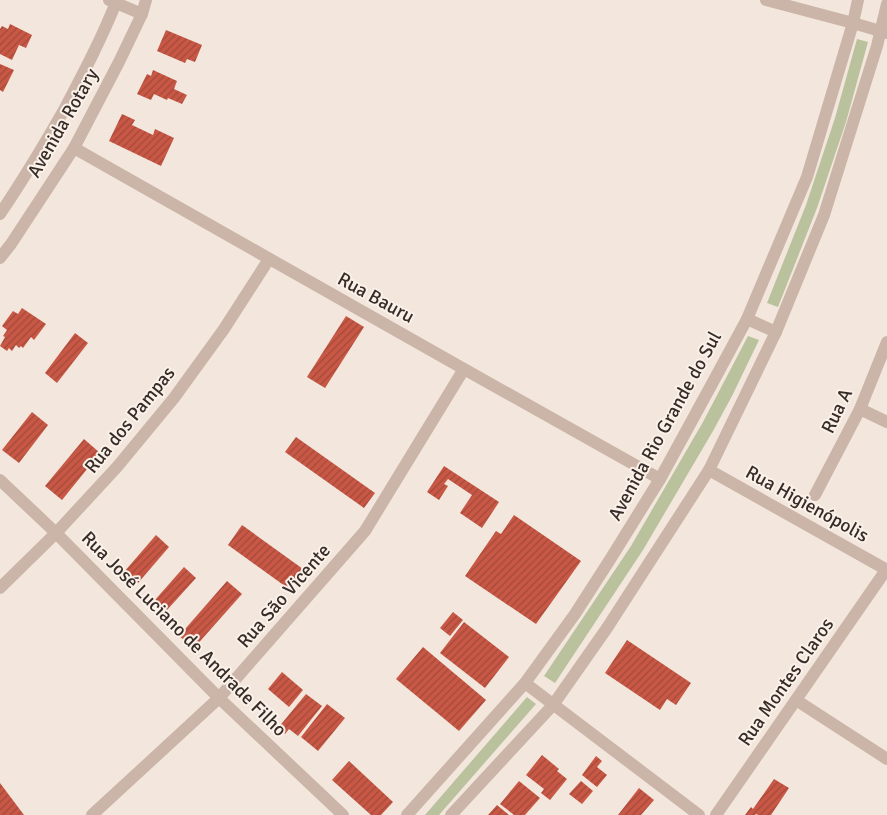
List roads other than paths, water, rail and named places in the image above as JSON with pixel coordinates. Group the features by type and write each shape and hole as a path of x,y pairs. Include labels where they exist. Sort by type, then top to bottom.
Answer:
{"street":[{"name":"Avenida Rotary","path":"0,258 74,148 119,62 142,14 146,0"},
{"path":"766,0 884,32"},
{"name":"Avenida Rio Grande do Sul","path":"407,815 525,683 575,614 660,479 747,319 807,177 853,23 858,0"},
{"name":"Avenida Rotary","path":"0,214 52,132 78,84 102,37 114,1"},
{"path":"114,1 142,14"},
{"path":"451,815 553,705 607,628 709,470 776,332 824,214 877,46 884,32 887,4"},
{"name":"Rua Bauru","path":"74,148 660,479"},
{"name":"Rua dos Pampas","path":"0,588 56,534 117,467 174,398 224,329 269,259"},
{"path":"747,319 776,332"},
{"name":"Rua A","path":"815,495 860,409 887,342"},
{"name":"Rua São Vicente","path":"92,815 219,698 365,532 464,369"},
{"path":"860,409 887,422"},
{"name":"Rua Higienópolis","path":"709,470 886,570"},
{"name":"Rua José Luciano de Andrade Filho","path":"0,480 219,698 343,815"},
{"name":"Rua Montes Claros","path":"716,815 886,570"},
{"path":"525,683 698,815"},
{"path":"796,700 887,759"}]}
